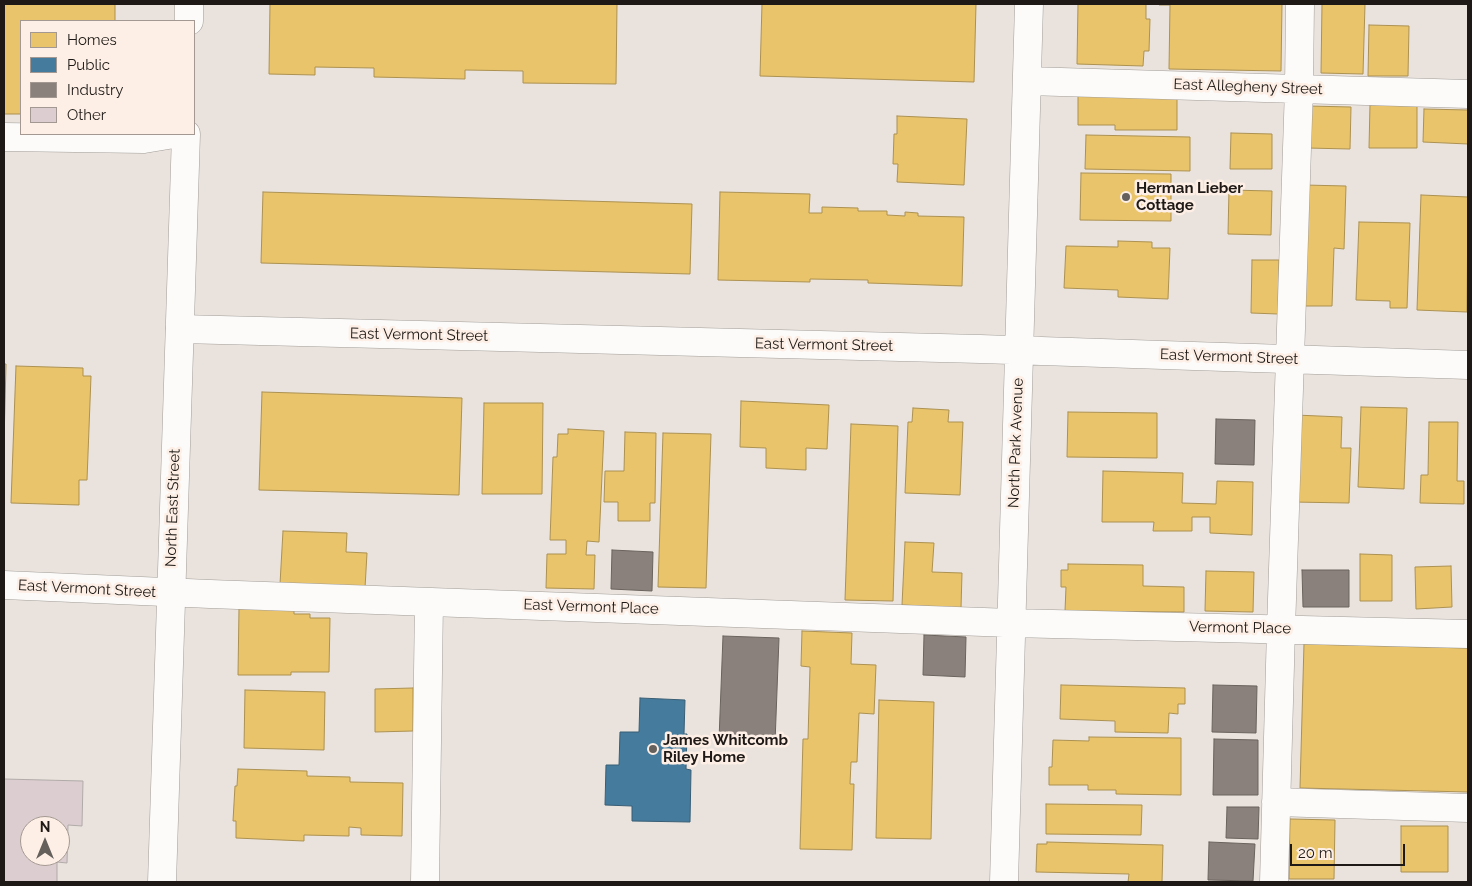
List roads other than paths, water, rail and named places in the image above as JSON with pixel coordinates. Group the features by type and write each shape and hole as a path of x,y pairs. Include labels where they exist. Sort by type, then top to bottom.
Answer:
{"street":[{"path":"189,4 189,20"},
{"name":"North Park Avenue","path":"1004,882 1029,4"},
{"path":"1274,882 1300,4"},
{"name":"East Allegheny Street","path":"1027,81 1468,94"},
{"path":"4,137 144,139 168,135"},
{"name":"North East Street","path":"162,882 186,135"},
{"name":"East Vermont Street","path":"180,329 1019,350 1468,365"},
{"name":"East Vermont Street","path":"4,585 170,593"},
{"name":"East Vermont Place","path":"170,593 1011,622"},
{"path":"425,882 429,602"},
{"name":"Vermont Place","path":"1011,622 1468,634"},
{"path":"1276,802 1468,808"}],"place":[{"name":"Herman Lieber Cottage","path":"1126,197"},
{"name":"James Whitcomb Riley Home","path":"653,749"}]}
